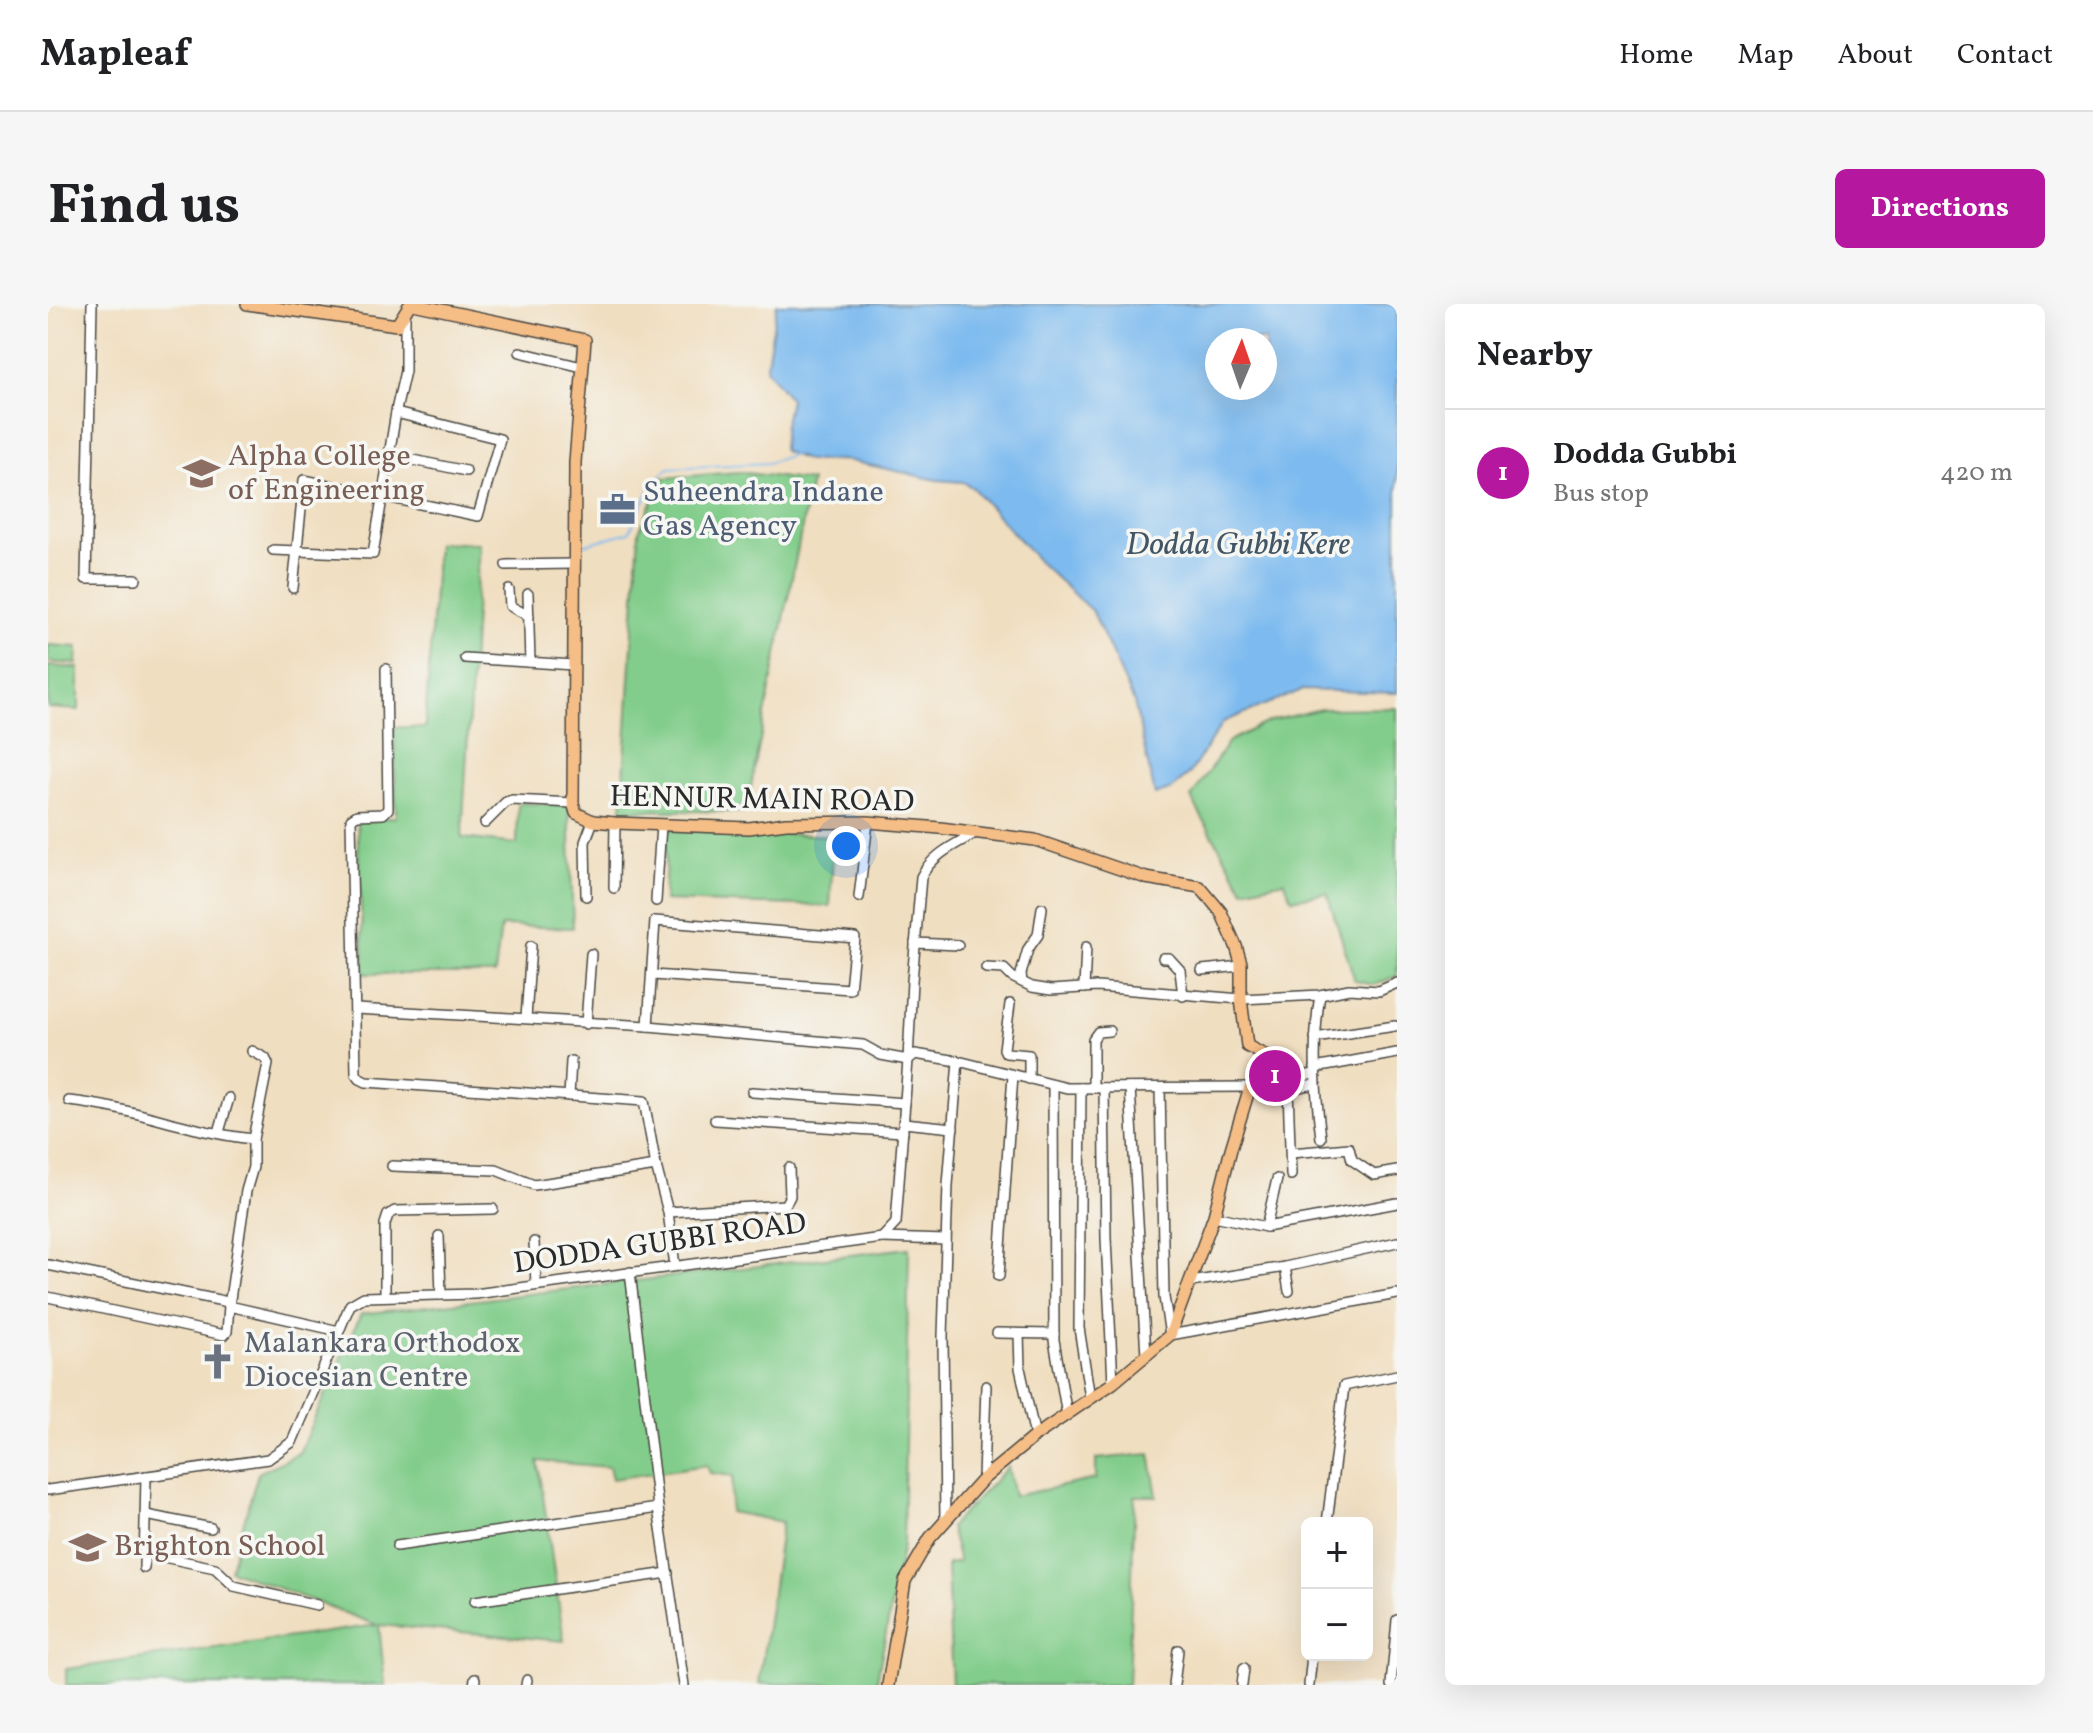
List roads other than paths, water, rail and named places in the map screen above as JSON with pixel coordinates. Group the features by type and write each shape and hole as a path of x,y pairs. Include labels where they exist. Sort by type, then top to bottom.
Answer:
{"main road":[{"name":"HENNUR MAIN ROAD","path":"247,304 397,325 409,307 585,340 575,462 573,803 576,813 593,821 615,823 749,828 786,823 868,822 977,832 1035,840 1146,878 1200,887 1221,912 1236,946 1241,966 1241,999 1247,1046 1272,1059 1276,1064 1275,1076"},
{"path":"888,1685 905,1581 930,1538 983,1479 1035,1436 1113,1383 1170,1335 1214,1216 1250,1087 1261,1085 1275,1076"}],"street":[{"path":"92,304 86,579 136,579"},
{"path":"273,550 373,554 405,371 409,307"},
{"path":"520,352 582,367"},
{"path":"293,588 304,480 478,516 500,439 396,413"},
{"path":"389,455 466,471"},
{"path":"506,565 575,564"},
{"path":"509,590 510,606 529,616"},
{"path":"528,594 530,662"},
{"path":"465,658 574,665"},
{"path":"386,669 388,809 383,814 357,815 351,819 356,1074 360,1079 644,1101 668,1212 675,1266"},
{"path":"485,823 512,800 573,803"},
{"path":"586,896 585,842 593,821"},
{"path":"859,897 868,822"},
{"path":"614,888 615,823"},
{"path":"656,901 661,825"},
{"path":"882,1238 896,1223 919,885 924,871 941,853 977,832"},
{"path":"1022,982 1021,974 1028,949 1038,935 1042,908"},
{"path":"648,1026 655,921 855,938 850,989 653,975"},
{"path":"915,943 958,945"},
{"path":"526,1018 531,946"},
{"path":"1084,988 1086,947"},
{"path":"586,1024 591,954"},
{"path":"1163,958 1169,958 1180,970 1183,996"},
{"path":"1202,970 1241,966"},
{"path":"986,968 1004,969 1012,977 1032,987 1051,990 1084,988 1241,999 1320,995 1349,989 1379,991 1397,983"},
{"path":"1320,995 1315,1075 1321,1138"},
{"path":"1010,1004 1004,1049 1006,1053 1029,1055 1029,1079"},
{"path":"356,1009 648,1026 863,1045 881,1055 908,1060"},
{"path":"1315,1038 1395,1026"},
{"path":"1109,1031 1098,1032 1093,1039 1113,1383"},
{"path":"48,1297 224,1335 227,1332 228,1304 246,1191 253,1167 253,1139 268,1064 265,1058 252,1051"},
{"path":"1288,1089 1315,1075 1397,1053"},
{"path":"908,1060 915,1054 923,1054 1053,1085 1081,1088 1250,1087"},
{"path":"569,1096 571,1061"},
{"path":"945,1522 943,1336 958,1061"},
{"path":"999,1276 1013,1075"},
{"path":"1275,1076 1315,1075"},
{"path":"1275,1076 1282,1079 1288,1089 1291,1175"},
{"path":"1053,1085 1054,1334 1067,1415"},
{"path":"1081,1088 1079,1328 1090,1398"},
{"path":"1130,1088 1146,1355"},
{"path":"1160,1088 1164,1297 1170,1335 1397,1294"},
{"path":"752,1092 905,1103"},
{"path":"219,1132 229,1098"},
{"path":"69,1101 144,1114 177,1126 253,1139"},
{"path":"715,1120 953,1128"},
{"path":"1291,1153 1349,1148 1352,1160 1374,1175 1397,1171"},
{"path":"392,1166 496,1170 534,1185 656,1166"},
{"path":"668,1212 785,1205 790,1196 789,1168"},
{"path":"1266,1227 1277,1179"},
{"path":"1214,1216 1266,1227 1397,1203"},
{"path":"385,1296 385,1224 388,1215 395,1211 493,1209"},
{"path":"439,1236 441,1295"},
{"name":"DODDA GUBBI ROAD","path":"48,1490 268,1459 292,1442 350,1305 364,1297 475,1294 882,1238 946,1240"},
{"path":"534,1242 536,1285"},
{"path":"1191,1282 1285,1267 1397,1242"},
{"path":"48,1265 339,1331"},
{"path":"1285,1267 1289,1291"},
{"path":"630,1272 658,1508 684,1685"},
{"path":"997,1333 1054,1334"},
{"path":"1019,1334 1020,1368 1035,1436"},
{"path":"1328,1517 1342,1390 1349,1384 1397,1375"},
{"path":"983,1479 986,1386"},
{"path":"144,1568 146,1476"},
{"path":"397,1546 658,1508"},
{"path":"146,1515 211,1528"},
{"path":"145,1553 215,1568 234,1586 317,1605"},
{"path":"475,1601 668,1573"},
{"path":"1391,1685 1397,1620"},
{"path":"1174,1685 1178,1650"},
{"path":"1309,1685 1311,1661"},
{"path":"1242,1685 1244,1668"}],"water":[{"name":"Dodda Gubbi Kere","path":"777,304 1397,304 1397,693 1302,690 1223,722 1190,773 1172,789 1155,795 1134,702 1093,612 1039,562 973,488 963,482 937,480 846,460 808,461 783,451 790,399 766,368"}],"waterway":[{"path":"586,544 629,532 653,483 669,468 768,463 794,454"}],"place":[{"name":"Alpha College of Engineering","path":"202,474"},
{"name":"Suheendra Indane Gas Agency","path":"617,510"},
{"name":"Dodda Gubbi","path":"1275,1076"},
{"name":"Malankara Orthodox Diocesian Centre","path":"218,1361"},
{"name":"Brighton School","path":"88,1547"}]}
